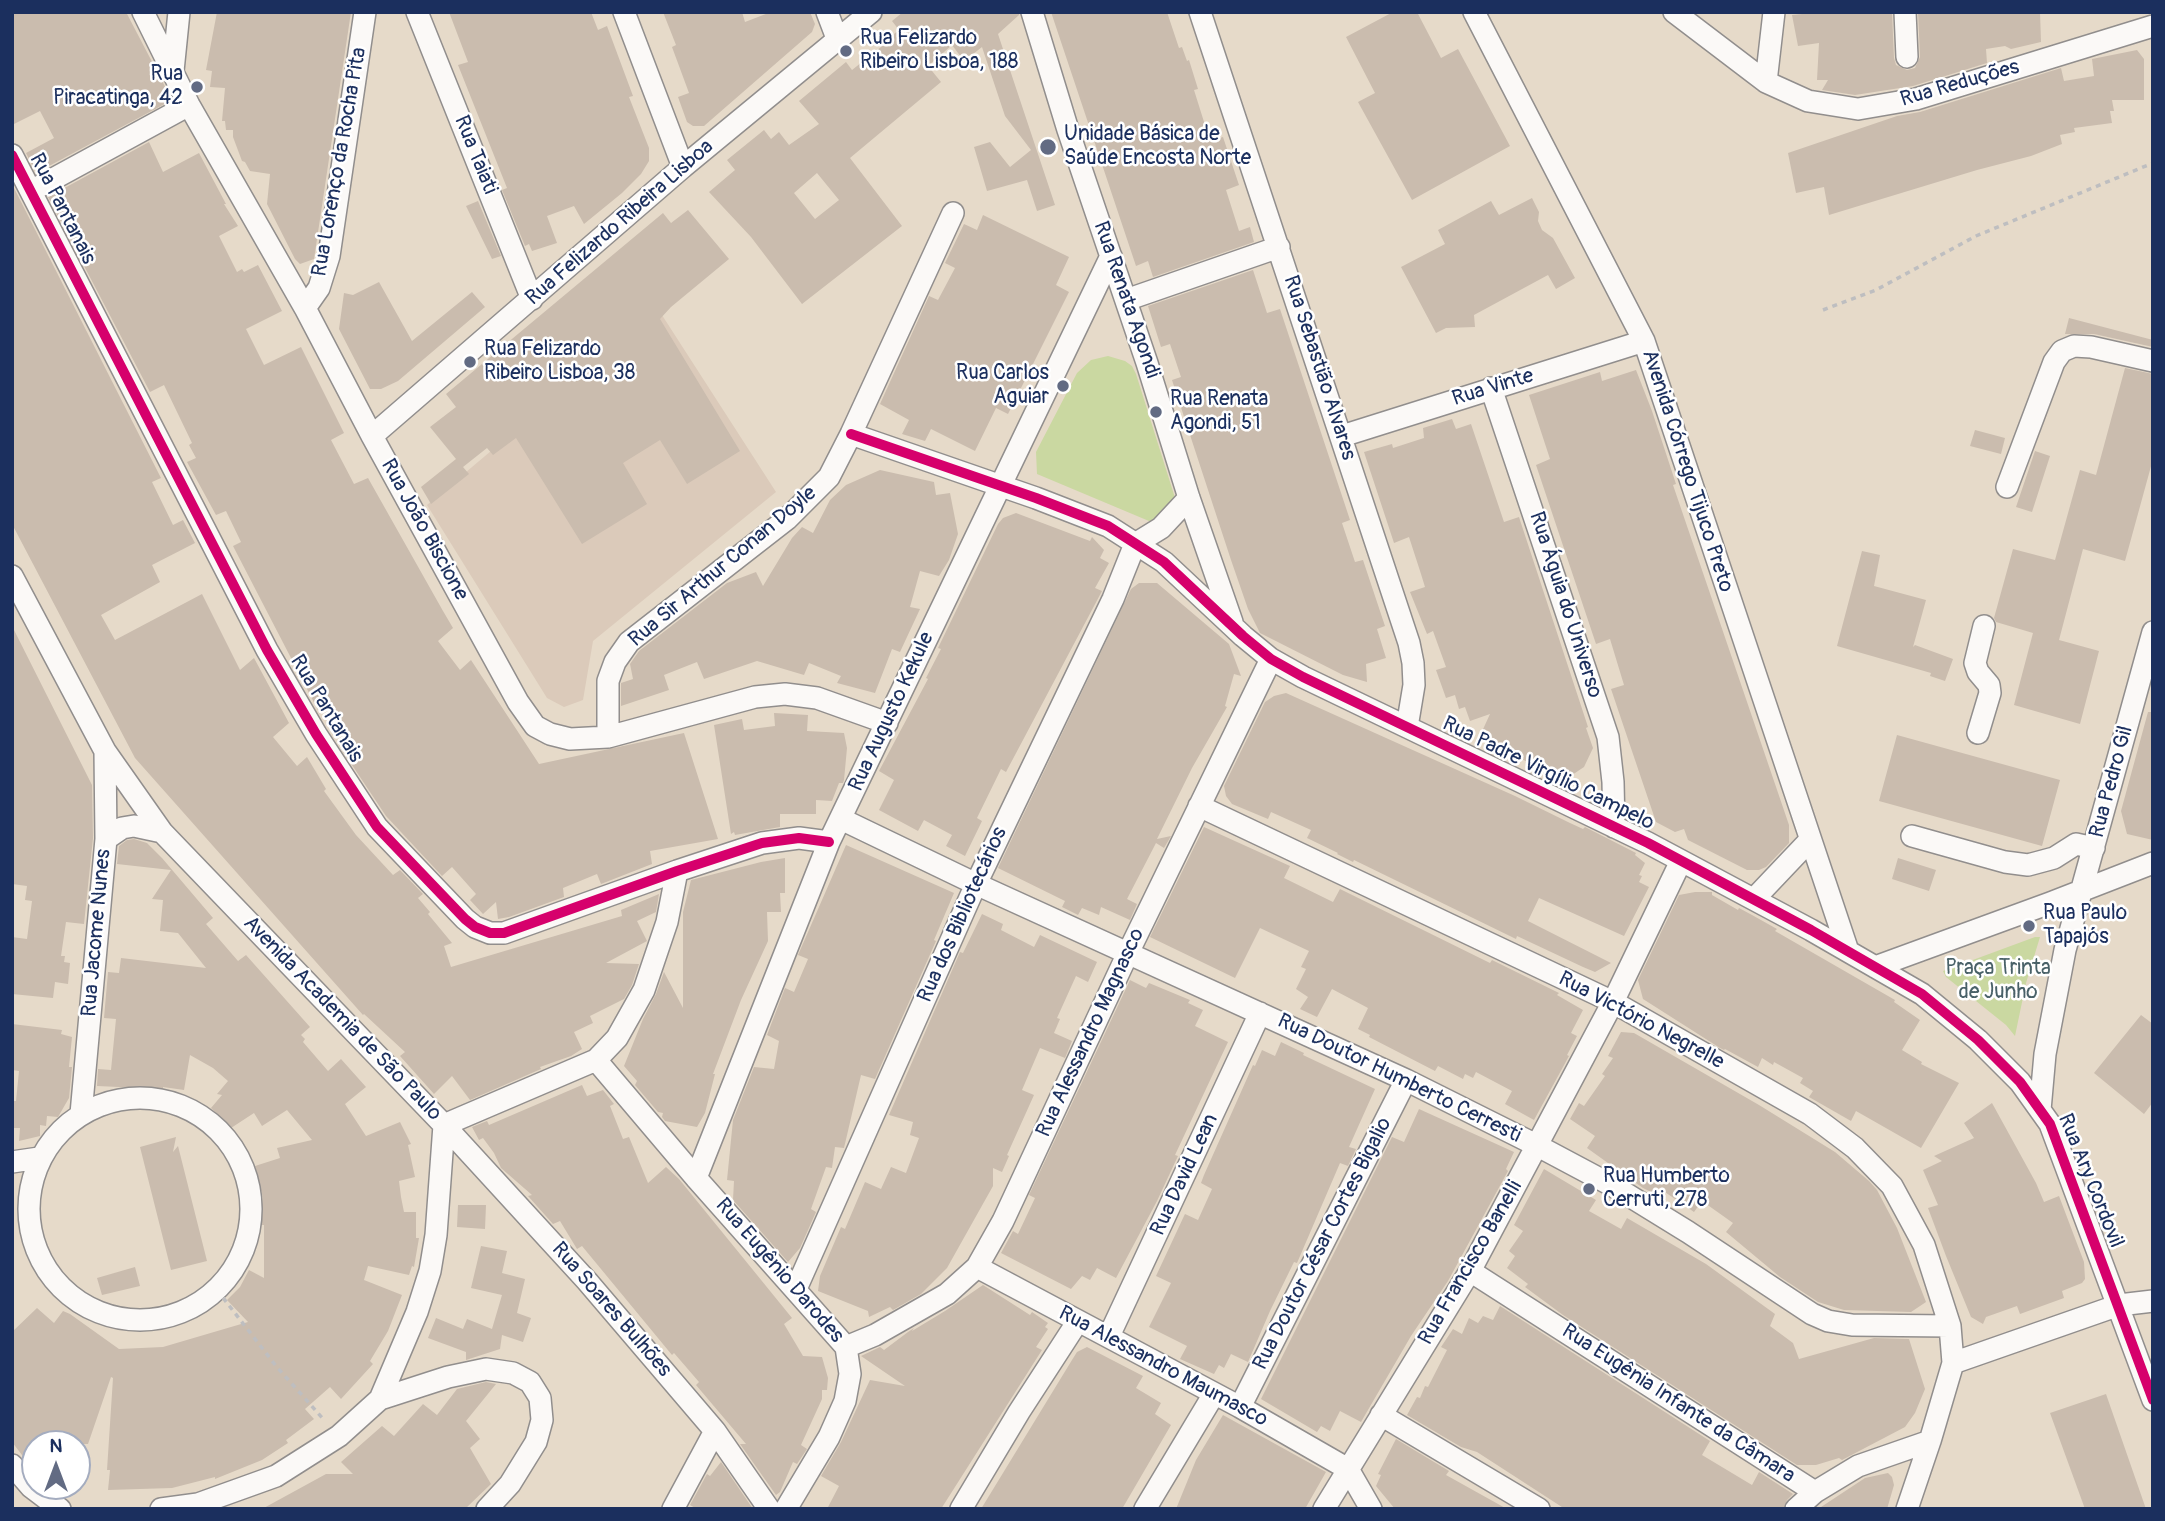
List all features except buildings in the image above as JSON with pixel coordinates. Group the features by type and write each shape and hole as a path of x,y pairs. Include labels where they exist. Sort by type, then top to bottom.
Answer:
{"street":[{"name":"Rua João Biscione","path":"142,12 189,105 305,308 518,702 535,726 550,734 570,739 608,737 755,697 785,694 817,698 887,723"},
{"path":"173,71 179,12"},
{"name":"Rua Lorenço da Rocha Pita","path":"305,308 318,288 329,256 365,12"},
{"name":"Rua Taiati","path":"416,12 532,299"},
{"path":"624,12 683,167"},
{"path":"827,12 838,41"},
{"name":"Rua Felizardo Ribeira Lisboa","path":"372,436 683,167 872,12"},
{"name":"Rua Renata Agondi","path":"1032,12 1068,130 1234,627"},
{"name":"Rua Sebastião Alvares","path":"1199,12 1409,643 1414,685 1408,727"},
{"name":"Avenida Córrego Tijuco Preto","path":"1475,12 1644,341 1849,951"},
{"path":"1674,12 1766,82"},
{"path":"1905,12 1907,57"},
{"path":"1766,82 1773,13"},
{"name":"Rua Reduções","path":"1766,82 1808,101 1858,109 1916,99 2153,26"},
{"path":"31,191 189,105"},
{"name":"Rua Pantanais","path":"12,155 267,650 316,734 377,827 465,919 490,933 504,933 677,871 781,839 799,838 829,842"},
{"name":"Rua Sir Arthur Conan Doyle","path":"608,737 608,681 615,662 629,642 809,499 829,477 953,213"},
{"path":"1126,300 1279,247"},
{"name":"Rua Augusto Kekule","path":"696,1178 829,842 1111,256"},
{"name":"Rua Vinte","path":"1342,436 1644,341"},
{"path":"2007,487 2054,362 2062,351 2074,346 2091,347 2153,361"},
{"name":"Rua Águia do Universo","path":"1491,388 1608,737 1614,827"},
{"name":"Rua Padre Virgílio Campelo","path":"851,434 1108,526 1164,562 1271,659 1614,827 1849,951"},
{"path":"1135,544 1161,528 1189,498"},
{"name":"Rua dos Bibliotecários","path":"796,1289 976,884 1113,598 1135,544"},
{"name":"Avenida Academia de São Paulo","path":"12,576 105,751 162,832 444,1125 436,1235 430,1271 417,1312 380,1399 338,1436 276,1476 198,1504 161,1509"},
{"path":"1978,733 1990,693 1989,685 1978,672 1975,663 1984,626"},
{"name":"Rua Pedro Gil","path":"2082,891 2153,632"},
{"name":"Rua Alessandro Magnasco","path":"846,1347 875,1335 947,1294 977,1267 1003,1220 1128,953 1271,659"},
{"name":"Rua Jacome Nunes","path":"80,1114 106,839 105,751"},
{"name":"Rua Victório Negrelle","path":"1199,806 1613,1002 1810,1114 1855,1148 1892,1186 1924,1245 1950,1326 1953,1363"},
{"name":"Rua Doutor Humberto Cerresti","path":"841,819 976,884 1406,1080 1538,1146 1615,1187 1812,1314 1828,1321 1852,1325 1950,1326"},
{"path":"106,839 122,828 134,827 162,832"},
{"path":"1912,836 2005,862 2028,865 2054,858 2076,844 2094,848"},
{"path":"1754,899 1810,840"},
{"name":"Rua Francisco Banelli","path":"1324,1509 1470,1271 1613,1002 1681,861"},
{"path":"1875,967 2153,863"},
{"path":"444,1125 596,1060 617,1038 644,990 667,922 677,871"},
{"path":"2040,1110 2053,1006 2082,891"},
{"name":"Rua Ary Cordovil","path":"1849,951 1922,994 1978,1040 2020,1082 2050,1124 2119,1305"},
{"name":"Rua David Lean","path":"1109,1336 1261,1013"},
{"name":"Rua Eugênio Darodes","path":"596,1060 696,1178 846,1347 850,1374 845,1401 829,1437 786,1509"},
{"name":"Rua Doutor César Cortes Bigalio","path":"1240,1407 1406,1080"},
{"path":"151,1097 186,1107 207,1120 217,1127 239,1156 251,1190 251,1227 239,1261 217,1290 185,1311 147,1320 109,1316 75,1299 48,1271 32,1237 29,1198 39,1158 56,1135 80,1114 114,1100 151,1097"},
{"name":"Rua Soares Bulhões","path":"444,1125 587,1281 715,1431 769,1509"},
{"path":"12,1162 39,1158"},
{"name":"Rua Alessandro Maumasco","path":"977,1267 1240,1407 1348,1469"},
{"name":"Rua Eugênia Infante da Câmara","path":"1470,1271 1815,1492 1858,1466 1930,1441"},
{"path":"1907,1509 1953,1363 2119,1305 2153,1301"},
{"path":"2119,1305 2153,1400"},
{"path":"961,1509 1078,1321"},
{"path":"380,1399 448,1377 486,1369 513,1373 530,1382 540,1398 542,1420 536,1442 510,1484 487,1509"},
{"path":"1145,1509 1214,1394"},
{"path":"1381,1415 1539,1509"},
{"path":"673,1509 715,1431"},
{"path":"12,1465 31,1487 60,1509"},
{"path":"1348,1469 1371,1509"},
{"path":"1796,1509 1815,1492"}],"path":[{"path":"1822,310 1876,290 1976,236 2153,163"},
{"path":"217,1290 276,1366 338,1436"}],"shaded area":[{"path":"660,312 776,492 593,641 583,700 564,707 547,698 427,505"}],"green space":[{"path":"1108,356 1125,361 1132,366 1136,374 1176,501 1168,529 1037,474 1036,452 1077,373 1091,360"},
{"name":"Praça Trinta de Junho","path":"2040,937 2026,983 2015,1036 2006,1025 1946,977 1943,971"}],"cycle path":[{"path":"12,155 267,650 316,734 377,827 465,919 490,933 504,933 762,843 799,838 829,842"},
{"path":"851,434 1108,526 1164,562 1271,659 1303,677 1648,843 1811,930 1922,994 1978,1040 2020,1082 2050,1124 2153,1400"}],"place":[{"name":"Rua Felizardo Ribeiro Lisboa, 188","path":"846,51"},
{"name":"Rua Piracatinga, 42","path":"197,87"},
{"name":"Unidade Básica de Saúde Encosta Norte","path":"1048,147"},
{"name":"Rua Felizardo Ribeiro Lisboa, 38","path":"470,362"},
{"name":"Rua Carlos Aguiar","path":"1063,386"},
{"name":"Rua Renata Agondi, 51","path":"1156,412"},
{"name":"Rua Paulo Tapajós","path":"2029,926"},
{"name":"Rua Humberto Cerruti, 278","path":"1589,1189"}]}
